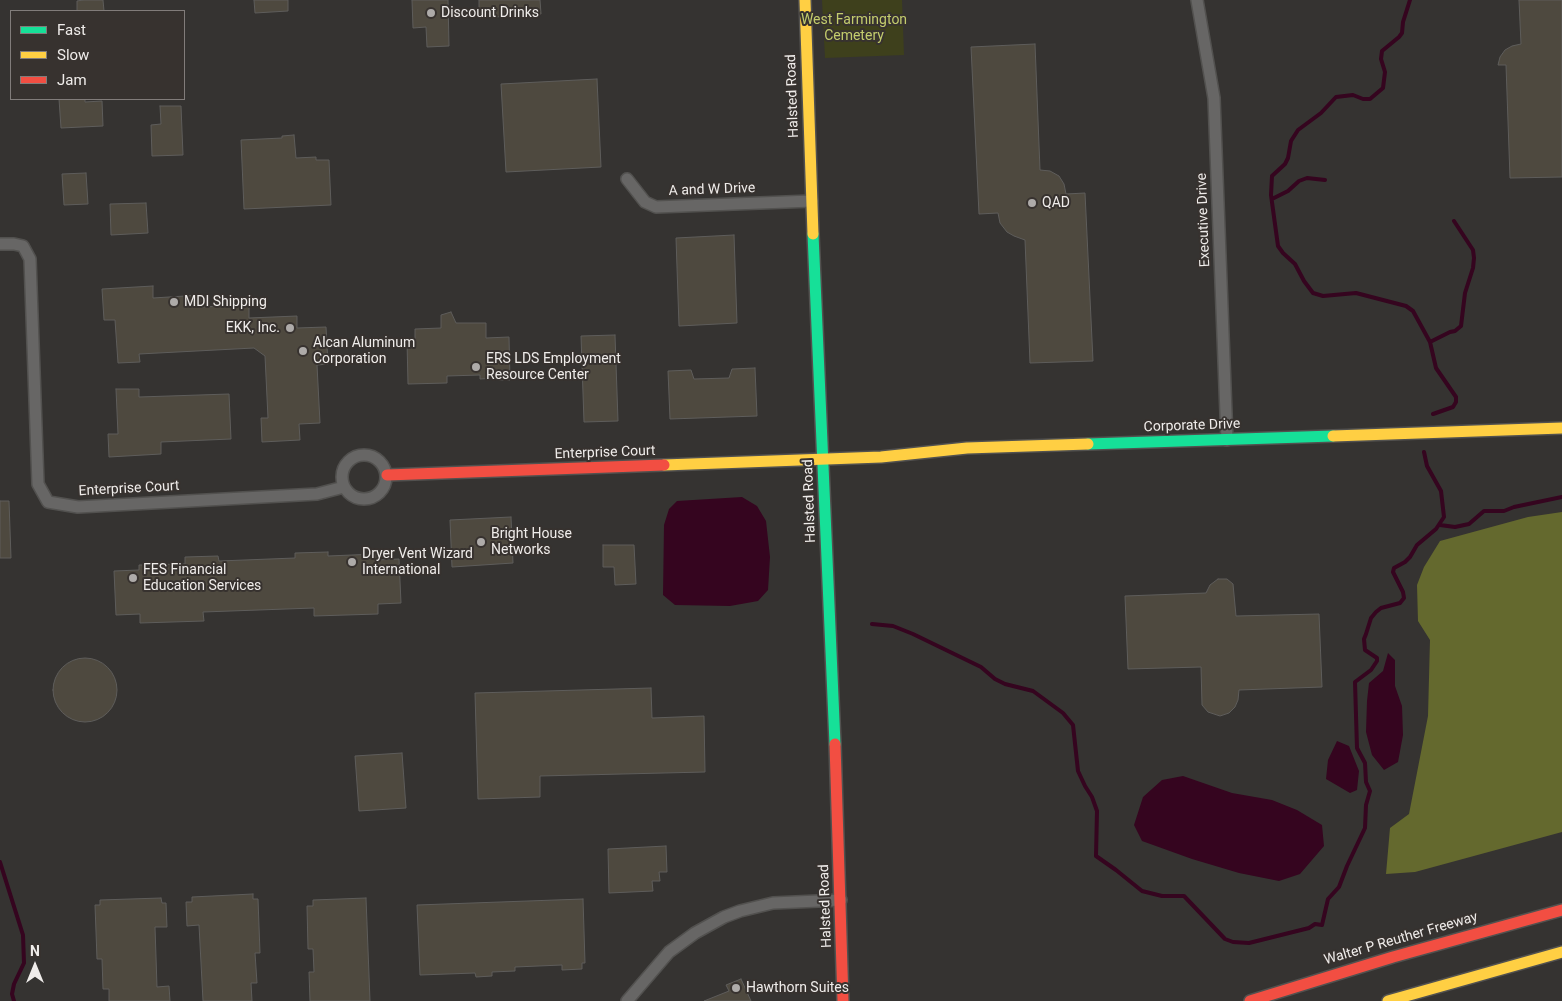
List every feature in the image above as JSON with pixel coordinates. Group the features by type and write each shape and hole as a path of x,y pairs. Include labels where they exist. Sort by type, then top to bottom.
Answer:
{"main road":[{"name":"Halsted Road","path":"805,0 841,900 843,1001"},
{"name":"Corporate Drive","path":"824,459 881,457 967,448 1562,428"},
{"name":"Enterprise Court","path":"387,475 824,459"},
{"name":"Walter P Reuther Freeway","path":"1250,1001 1393,957 1562,910"},
{"path":"1388,1001 1562,952"}],"street":[{"name":"Executive Drive","path":"1197,0 1214,98 1227,440"},
{"name":"A and W Drive","path":"627,178 645,202 656,207 812,201"},
{"name":"Enterprise Court","path":"0,244 23,246 30,259 38,484 48,502 78,507 317,494 344,486"},
{"path":"363,454 379,460 387,475 386,484 374,497 366,499 357,498 350,494 344,486 343,470 351,459 363,454"},
{"path":"627,1001 669,952 695,933 724,917 773,903 841,900"}],"green space":[{"name":"West Farmington Cemetery","path":"822,0 902,0 904,55 825,58"},
{"path":"1562,512 1562,832 1415,872 1386,874 1390,828 1409,814 1428,716 1430,640 1418,621 1417,585 1424,567 1440,541 1528,517"}],"shaded area":[{"path":"742,497 757,506 766,521 770,557 768,590 758,601 730,606 675,605 663,595 664,525 669,509 677,501"},
{"path":"1388,653 1395,660 1395,686 1402,706 1403,735 1398,762 1384,770 1372,755 1366,732 1367,701 1369,683 1383,671"},
{"path":"1337,741 1349,746 1359,771 1357,790 1350,793 1326,779 1328,760"},
{"path":"1183,776 1232,793 1272,800 1297,810 1322,825 1324,846 1300,874 1279,881 1239,873 1142,841 1134,825 1143,797 1162,780"}],"building":[{"path":"103,0 104,10 77,10 77,1"},
{"path":"254,0 288,0 288,11 255,13"},
{"name":"Discount Drinks","path":"412,0 448,0 449,46 427,47 426,27 413,28"},
{"path":"479,0 540,0 541,14 479,18"},
{"path":"1519,0 1562,0 1562,177 1510,178 1506,65 1498,65 1500,57 1505,50 1521,44"},
{"name":"QAD","path":"1035,44 1040,170 1050,171 1059,176 1064,184 1066,194 1085,193 1093,361 1030,363 1025,240 1007,232 1000,223 998,213 979,214 971,47"},
{"path":"597,79 601,167 506,172 501,84"},
{"path":"59,100 102,101 103,126 61,128"},
{"path":"160,106 181,106 183,155 152,156 151,125 161,124"},
{"path":"294,135 296,158 316,157 316,160 329,160 331,205 244,209 241,140 282,138 282,136"},
{"path":"86,173 88,204 64,205 62,174"},
{"path":"146,203 148,233 111,235 110,204"},
{"path":"734,235 737,323 679,326 676,238"},
{"path":"153,286 153,298 201,295 201,307 249,305 249,318 297,316 297,328 326,327 328,364 317,365 320,423 299,424 300,440 262,442 261,418 268,418 265,356 254,348 139,354 140,362 118,363 115,320 104,320 102,289"},
{"path":"451,312 456,323 486,323 486,338 509,337 510,380 498,380 498,378 480,379 480,375 447,376 447,383 408,384 407,341 415,341 415,329 441,328 441,315"},
{"path":"615,335 618,421 584,422 581,336"},
{"path":"755,368 757,416 670,419 668,371 691,370 694,379 729,378 732,369"},
{"path":"116,389 139,389 139,397 229,394 231,439 161,442 161,454 109,457 108,434 118,434"},
{"path":"0,501 9,501 11,558 0,558"},
{"name":"Bright House Networks","path":"511,517 513,563 452,567 450,520"},
{"path":"603,545 634,545 636,584 615,585 614,567 603,567"},
{"path":"328,552 328,556 376,554 376,560 399,559 401,603 378,604 378,614 314,616 314,608 203,612 204,621 140,623 140,614 116,615 114,571 139,570 139,565 185,564 185,557 218,556 219,561 295,558 295,553"},
{"path":"1218,579 1227,579 1233,584 1236,616 1319,614 1322,687 1239,690 1235,707 1229,713 1220,716 1208,712 1202,705 1201,667 1128,669 1125,596 1206,593 1210,585"},
{"path":"85,658 97,661 108,667 114,678 117,690 114,702 108,713 97,719 85,722 73,719 62,713 56,702 53,690 56,678 62,667 73,661"},
{"path":"651,688 652,718 704,716 705,772 540,776 540,797 478,799 475,693"},
{"path":"402,753 406,808 359,811 355,756"},
{"path":"666,846 667,872 659,872 660,881 652,881 653,891 609,893 608,849"},
{"path":"253,894 253,899 258,899 260,953 255,953 257,983 251,983 252,1001 203,1001 199,925 187,926 186,902 192,902 192,897"},
{"path":"161,898 162,903 166,903 167,927 155,927 157,987 169,986 170,1001 109,1001 109,989 103,989 102,959 97,959 95,905 100,905 100,900"},
{"path":"366,898 370,1001 310,1001 309,972 314,972 313,949 308,949 307,906 313,906 313,900"},
{"path":"583,899 585,963 582,963 582,969 562,970 562,965 515,967 515,971 492,972 492,976 476,977 475,973 420,975 417,905"},
{"name":"Hawthorn Suites","path":"741,979 751,1001 704,1001 729,991 726,985"}],"waterway":[{"path":"1410,0 1403,22 1402,33 1382,51 1381,59 1385,72 1383,88 1370,99 1363,99 1353,95 1336,97 1321,113 1298,130 1291,141 1285,164 1272,176 1271,195 1278,246 1295,264 1313,293 1323,296 1356,293 1406,306 1413,311 1430,342 1436,368 1456,397 1453,407 1433,414"},
{"path":"1272,199 1288,191 1299,181 1307,178 1325,180"},
{"path":"1430,342 1455,331 1461,326 1465,293 1473,268 1473,250 1454,221"},
{"path":"872,624 893,626 913,634 981,667 995,679 1005,684 1033,691 1063,713 1073,725 1078,771 1097,811 1096,856 1142,891 1162,896 1184,896 1225,939 1233,942 1249,943 1309,928 1315,924 1322,925 1328,899 1339,887 1365,828 1366,805 1370,791 1366,782 1365,763 1357,748 1355,682 1371,670 1377,658 1365,650 1364,639 1371,618 1376,612 1381,608 1400,603 1404,598 1393,572 1394,568 1410,557 1417,545 1436,529 1444,517 1441,491 1427,466 1424,452"},
{"path":"1440,525 1455,527 1469,524 1484,511 1504,511 1514,507 1562,497"},
{"path":"0,862 23,935 24,963 14,984 12,994 14,1001"}],"traffic: fast":[{"path":"813,234 835,744"},
{"path":"1088,444 1333,436"}],"traffic: slow":[{"path":"805,0 813,234"},
{"path":"1333,436 1562,428"},
{"path":"664,465 881,457 967,448 1088,444"},
{"path":"1388,1001 1562,952"}],"traffic: jam":[{"path":"387,475 664,465"},
{"path":"835,744 843,1001"},
{"path":"1250,1001 1393,957 1562,910"}],"place":[{"name":"Discount Drinks","path":"431,13"},
{"name":"QAD","path":"1032,203"},
{"name":"MDI Shipping","path":"174,302"},
{"name":"EKK, Inc.","path":"290,328"},
{"name":"Alcan Aluminum Corporation","path":"303,351"},
{"name":"ERS LDS Employment Resource Center","path":"476,367"},
{"name":"Bright House Networks","path":"481,542"},
{"name":"Dryer Vent Wizard International","path":"352,562"},
{"name":"FES Financial Education Services","path":"133,578"},
{"name":"Hawthorn Suites","path":"736,988"}]}
